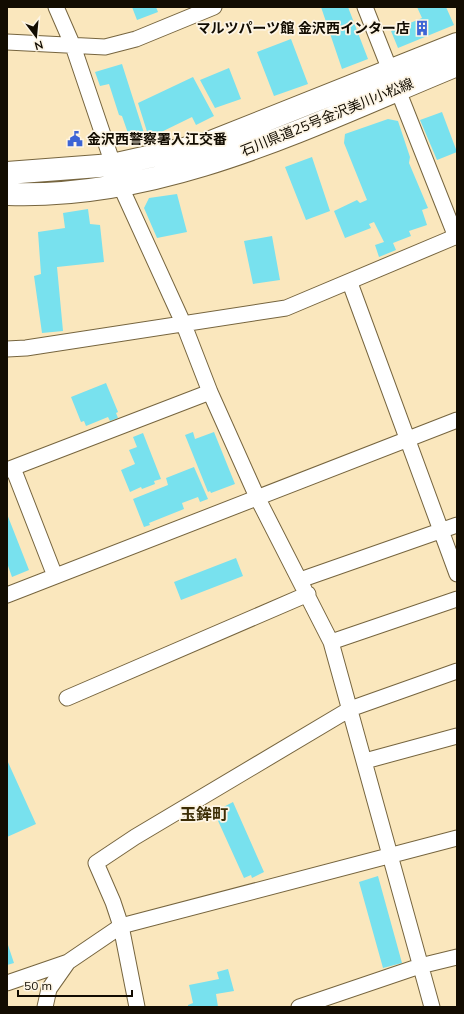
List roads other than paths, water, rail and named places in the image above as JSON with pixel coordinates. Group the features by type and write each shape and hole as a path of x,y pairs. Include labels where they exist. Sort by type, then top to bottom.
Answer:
{"main road":[{"name":"石川県道25号金沢美川小松線","path":"7,194 39,195 120,185 198,168 285,136 394,80 457,44"},
{"name":"石川県道25号金沢美川小松線","path":"7,173 112,165 206,144 394,80 457,65"}],"street":[{"path":"56,7 73,46 120,185 184,325 210,392 258,497 308,594 330,642 365,760 432,1007"},
{"path":"7,42 105,47 142,36 214,7"},
{"path":"7,349 26,348 184,325 286,308 350,283 457,237 365,7"},
{"path":"350,283 457,574"},
{"path":"55,576 10,469 210,392"},
{"path":"7,595 457,420"},
{"path":"300,580 457,525"},
{"path":"67,698 308,594"},
{"path":"330,642 457,599"},
{"path":"137,1007 121,926 113,902 96,863 135,837 350,709 457,671"},
{"path":"365,760 457,736"},
{"path":"7,983 68,962 121,926 457,838"},
{"path":"299,1007 420,966 457,957"},
{"path":"45,1007 49,989 68,962"}],"place":[{"name":"マルツパーツ館 金沢西インター店","path":"422,28"},
{"name":"金沢西警察署入江交番","path":"75,139"}],"district":[{"name":"玉鉾町","path":"204,814"}]}
